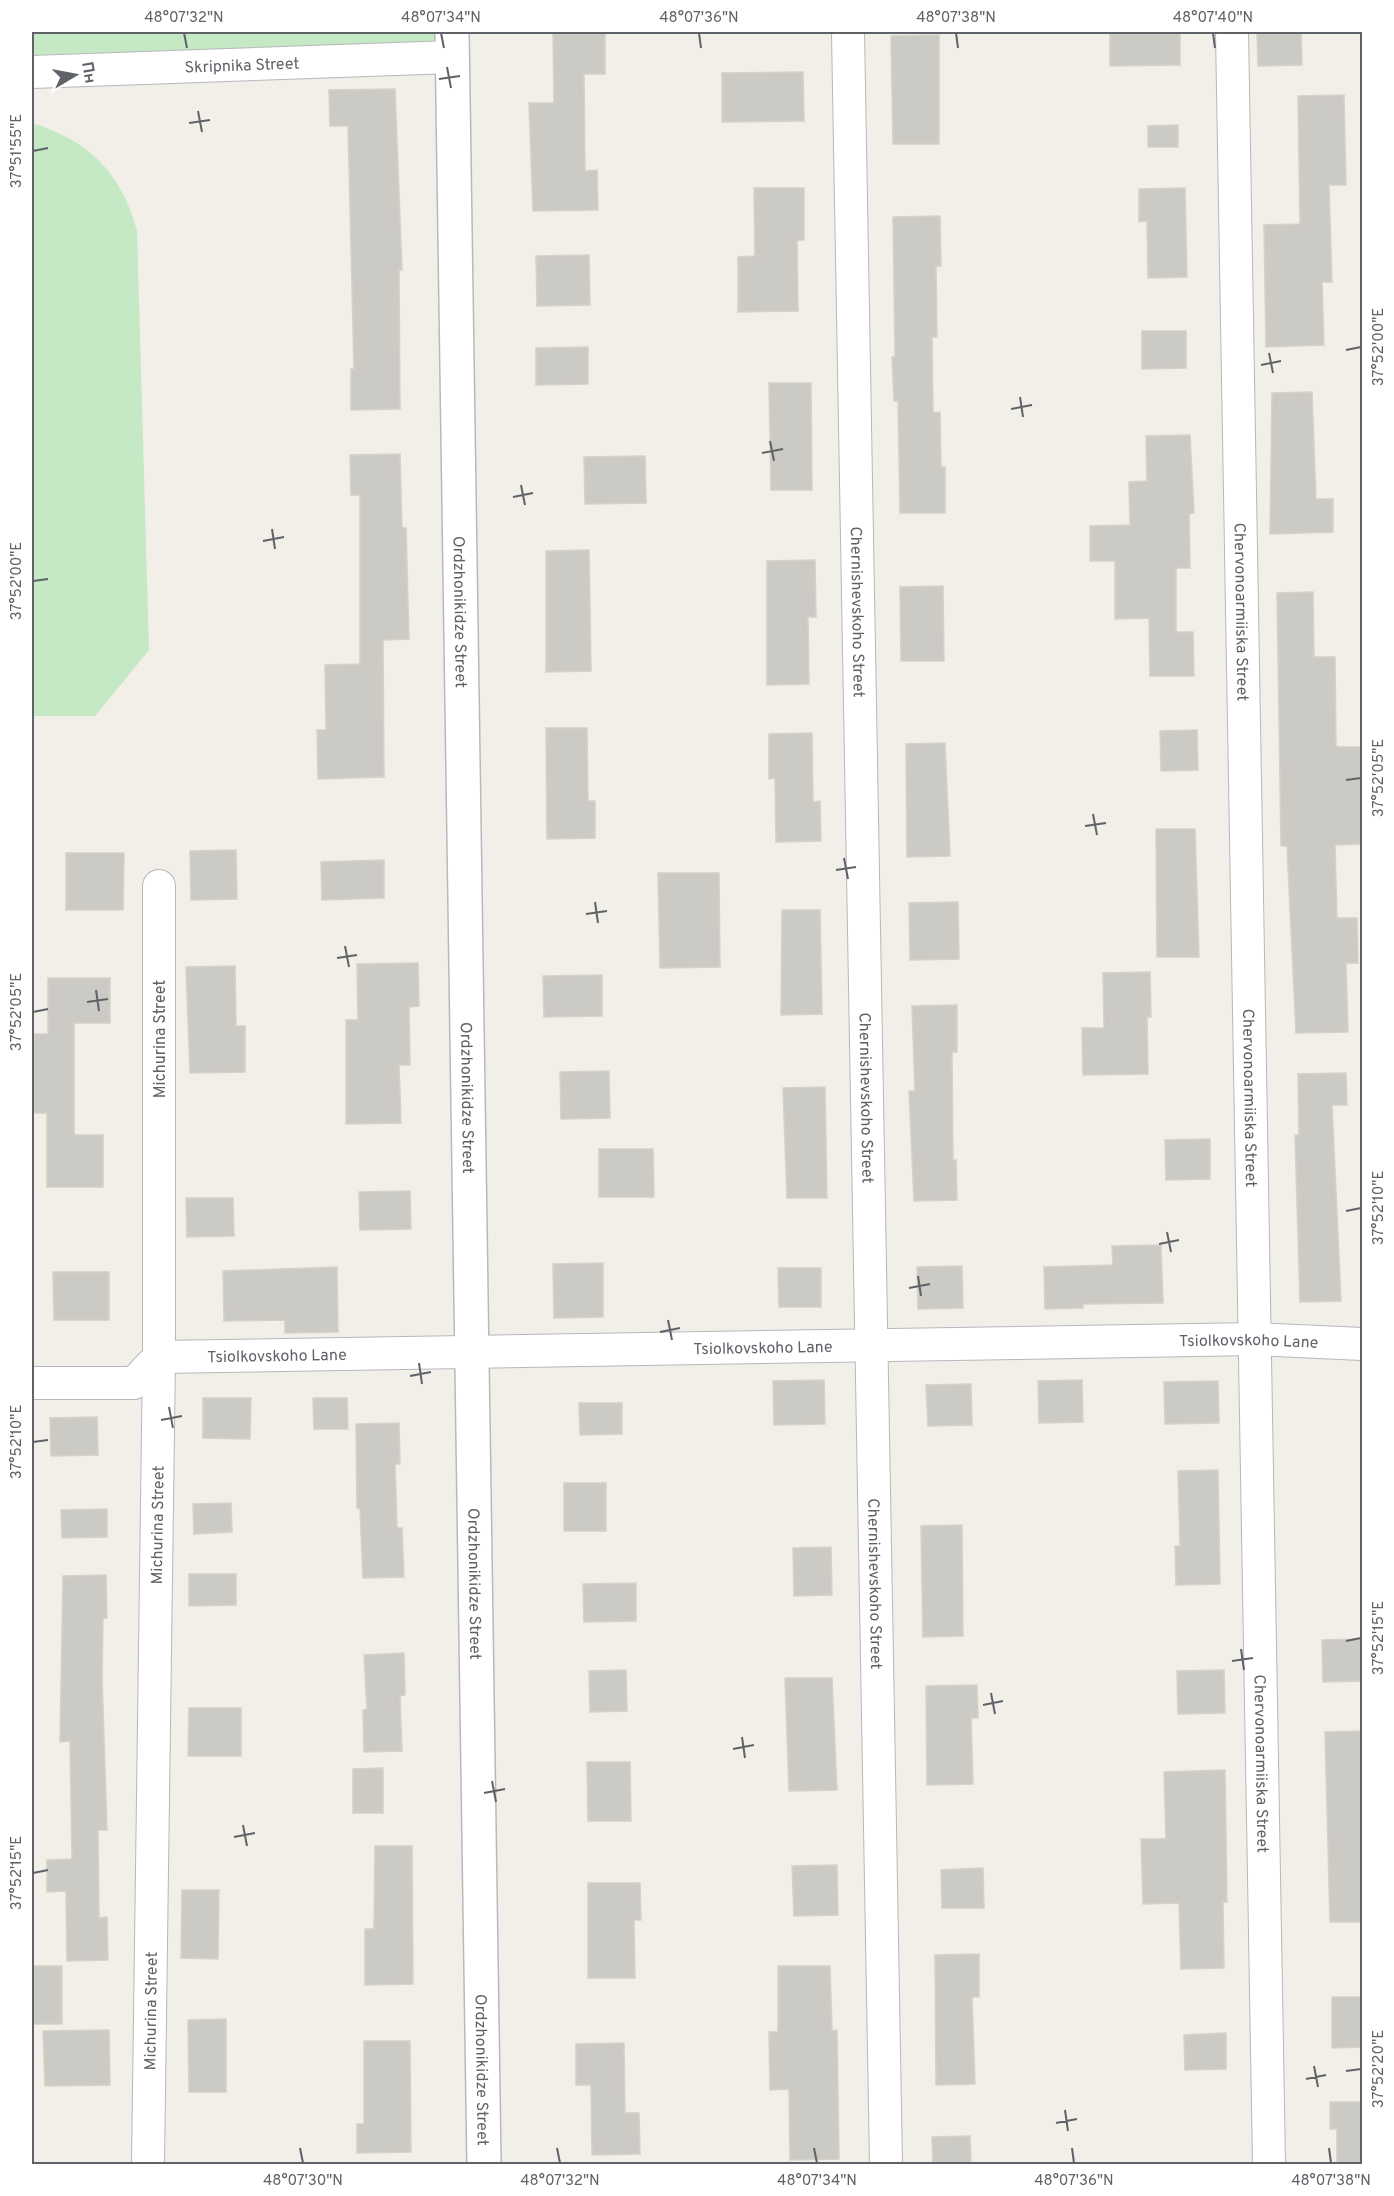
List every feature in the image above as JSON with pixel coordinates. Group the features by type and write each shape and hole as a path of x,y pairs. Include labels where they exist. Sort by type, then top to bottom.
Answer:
{"main road":[{"name":"Ordzhonikidze Street","path":"452,44 484,2164"}],"street":[{"name":"Chernishevskoho Street","path":"849,32 886,2164"},
{"name":"Chervonoarmiiska Street","path":"1232,32 1269,2164"},
{"name":"Skripnika Street","path":"32,72 452,44"},
{"name":"Michurina Street","path":"148,2164 159,1357 159,886"},
{"name":"Tsiolkovskoho Lane","path":"159,1357 1255,1339 1362,1344"},
{"path":"32,1383 134,1383 159,1357"}],"green space":[{"path":"32,32 438,32 438,43 32,55"},
{"path":"32,123 71,139 100,162 122,192 137,231 149,650 95,716 32,716"}],"building":[{"path":"553,32 605,32 605,74 584,74 585,171 597,170 598,210 533,211 529,103 554,103"},
{"path":"1110,32 1180,32 1180,65 1110,66"},
{"path":"1257,32 1301,32 1302,65 1258,66"},
{"path":"939,35 939,144 893,144 891,36"},
{"path":"803,72 804,121 722,122 722,73"},
{"path":"395,89 402,270 399,270 400,409 351,410 351,369 354,369 348,126 330,126 329,90"},
{"path":"1344,95 1346,185 1329,185 1332,282 1322,282 1324,345 1266,347 1264,225 1300,224 1298,96"},
{"path":"1178,125 1178,147 1148,147 1148,126"},
{"path":"754,188 804,188 804,240 797,240 798,311 738,312 738,257 755,256"},
{"path":"1185,188 1187,277 1148,278 1147,221 1139,222 1139,189"},
{"path":"940,216 941,266 936,266 937,337 932,337 933,413 940,412 941,467 945,467 945,513 900,513 898,401 894,401 892,357 895,357 893,217"},
{"path":"589,255 590,305 537,306 536,256"},
{"path":"1142,331 1186,331 1186,368 1142,369"},
{"path":"588,347 588,384 536,385 536,348"},
{"path":"769,383 811,383 812,490 771,490"},
{"path":"1312,392 1316,499 1333,499 1333,532 1270,534 1272,393"},
{"path":"1190,435 1194,513 1189,514 1190,568 1176,568 1176,632 1193,632 1194,676 1150,676 1149,618 1115,619 1115,561 1090,561 1090,526 1130,525 1129,482 1147,481 1146,436"},
{"path":"400,454 402,528 406,528 409,639 383,640 384,777 318,779 317,730 326,730 325,665 360,664 360,495 351,495 350,455"},
{"path":"645,456 646,503 585,504 584,457"},
{"path":"589,550 591,671 546,672 546,551"},
{"path":"815,560 816,617 808,617 809,684 767,685 767,561"},
{"path":"943,586 944,661 901,661 900,587"},
{"path":"1313,592 1314,657 1335,657 1336,747 1362,747 1362,844 1335,845 1337,918 1357,918 1358,963 1346,963 1348,1032 1296,1033 1287,846 1281,846 1277,593"},
{"path":"546,728 587,728 588,801 595,801 595,838 547,839"},
{"path":"1197,730 1198,770 1161,771 1160,731"},
{"path":"812,733 813,802 820,801 821,841 776,842 775,778 769,779 769,734"},
{"path":"945,743 950,856 907,857 906,744"},
{"path":"1156,829 1195,829 1199,957 1157,957"},
{"path":"236,850 237,899 191,900 190,851"},
{"path":"66,853 124,853 123,910 66,910"},
{"path":"384,860 384,898 322,900 321,862"},
{"path":"658,873 719,873 720,967 660,968"},
{"path":"958,902 959,959 910,960 909,903"},
{"path":"782,910 820,910 822,1014 781,1015"},
{"path":"418,963 419,1006 409,1007 410,1065 399,1065 401,1123 346,1124 346,1020 358,1020 357,964"},
{"path":"235,966 236,1026 245,1026 245,1072 190,1073 186,967"},
{"path":"1150,972 1151,1017 1147,1017 1148,1074 1083,1075 1082,1028 1104,1028 1103,973"},
{"path":"602,975 602,1016 544,1017 543,976"},
{"path":"48,978 110,978 110,1023 74,1023 74,1135 103,1135 103,1187 47,1187 47,1113 34,1113 34,1034 48,1034"},
{"path":"957,1005 957,1052 952,1052 953,1160 956,1160 957,1200 914,1201 909,1091 915,1091 912,1006"},
{"path":"609,1071 610,1118 561,1119 560,1072"},
{"path":"1346,1073 1347,1105 1332,1105 1341,1301 1300,1302 1295,1135 1299,1135 1298,1074"},
{"path":"825,1087 827,1198 787,1198 783,1088"},
{"path":"1210,1139 1210,1179 1166,1180 1165,1140"},
{"path":"599,1149 653,1149 654,1197 599,1197"},
{"path":"410,1191 411,1229 360,1230 359,1192"},
{"path":"186,1198 233,1198 234,1236 187,1237"},
{"path":"1161,1245 1163,1303 1083,1304 1083,1308 1045,1309 1044,1267 1113,1265 1112,1246"},
{"path":"603,1263 603,1317 554,1318 553,1264"},
{"path":"962,1266 963,1308 918,1309 917,1267"},
{"path":"337,1267 338,1332 285,1333 285,1320 224,1321 223,1271"},
{"path":"778,1268 821,1268 821,1307 779,1307"},
{"path":"53,1272 109,1272 109,1320 54,1320"},
{"path":"824,1380 825,1424 774,1425 773,1381"},
{"path":"1082,1380 1083,1422 1039,1423 1038,1381"},
{"path":"1218,1381 1219,1423 1165,1424 1164,1382"},
{"path":"971,1384 972,1425 928,1426 926,1385"},
{"path":"203,1398 251,1398 250,1439 203,1438"},
{"path":"313,1398 347,1398 348,1429 314,1429"},
{"path":"579,1403 622,1403 622,1434 580,1435"},
{"path":"97,1417 98,1455 51,1456 50,1418"},
{"path":"399,1423 400,1464 395,1464 397,1528 402,1528 404,1577 363,1578 360,1508 357,1508 356,1424"},
{"path":"1218,1470 1220,1584 1176,1585 1175,1546 1180,1546 1178,1471"},
{"path":"564,1483 606,1483 606,1531 564,1531"},
{"path":"231,1503 232,1532 194,1534 193,1504"},
{"path":"107,1509 107,1537 62,1538 61,1510"},
{"path":"962,1525 963,1636 923,1637 921,1526"},
{"path":"831,1547 832,1595 794,1596 793,1548"},
{"path":"189,1574 236,1574 236,1605 189,1606"},
{"path":"106,1575 107,1618 103,1618 102,1677 107,1830 98,1830 99,1918 107,1917 108,1960 67,1961 66,1891 47,1892 47,1860 72,1859 70,1741 60,1742 63,1576"},
{"path":"636,1583 636,1621 584,1622 583,1584"},
{"path":"1362,1639 1362,1681 1323,1682 1322,1640"},
{"path":"404,1653 405,1695 400,1696 402,1751 364,1752 363,1710 367,1709 364,1655"},
{"path":"626,1670 627,1711 590,1712 589,1671"},
{"path":"1224,1670 1225,1713 1178,1714 1177,1671"},
{"path":"785,1678 832,1678 837,1790 789,1791"},
{"path":"977,1685 978,1718 971,1718 973,1784 927,1785 926,1686"},
{"path":"189,1708 241,1708 241,1756 188,1756"},
{"path":"1362,1731 1362,1922 1330,1922 1325,1732"},
{"path":"587,1762 630,1762 631,1821 588,1821"},
{"path":"383,1768 383,1813 353,1813 353,1769"},
{"path":"1225,1770 1227,1902 1223,1902 1224,1968 1181,1969 1179,1903 1143,1904 1141,1839 1166,1839 1164,1772"},
{"path":"375,1846 412,1846 413,1984 365,1985 365,1929 374,1929"},
{"path":"837,1865 838,1915 794,1916 792,1866"},
{"path":"983,1868 984,1908 942,1908 941,1870"},
{"path":"588,1883 640,1883 641,1920 634,1920 635,1978 588,1978"},
{"path":"182,1890 219,1890 218,1959 181,1958"},
{"path":"979,1954 979,1997 972,1997 975,2084 936,2085 935,1955"},
{"path":"32,1966 62,1966 62,2024 32,2024"},
{"path":"778,1966 830,1966 832,2031 837,2030 839,2159 790,2160 789,2089 770,2090 769,2032 778,2032"},
{"path":"1332,1997 1362,1997 1362,2047 1332,2048"},
{"path":"226,2019 226,2092 189,2092 188,2020"},
{"path":"109,2030 110,2085 45,2086 43,2031"},
{"path":"1226,2033 1226,2069 1185,2070 1184,2035"},
{"path":"364,2041 410,2041 411,2152 357,2153 357,2124 364,2124"},
{"path":"624,2043 625,2113 639,2113 640,2154 592,2155 591,2085 576,2085 576,2044"},
{"path":"1330,2102 1362,2102 1362,2164 1337,2164 1337,2129 1330,2129"},
{"path":"970,2136 971,2164 933,2164 932,2137"}]}
